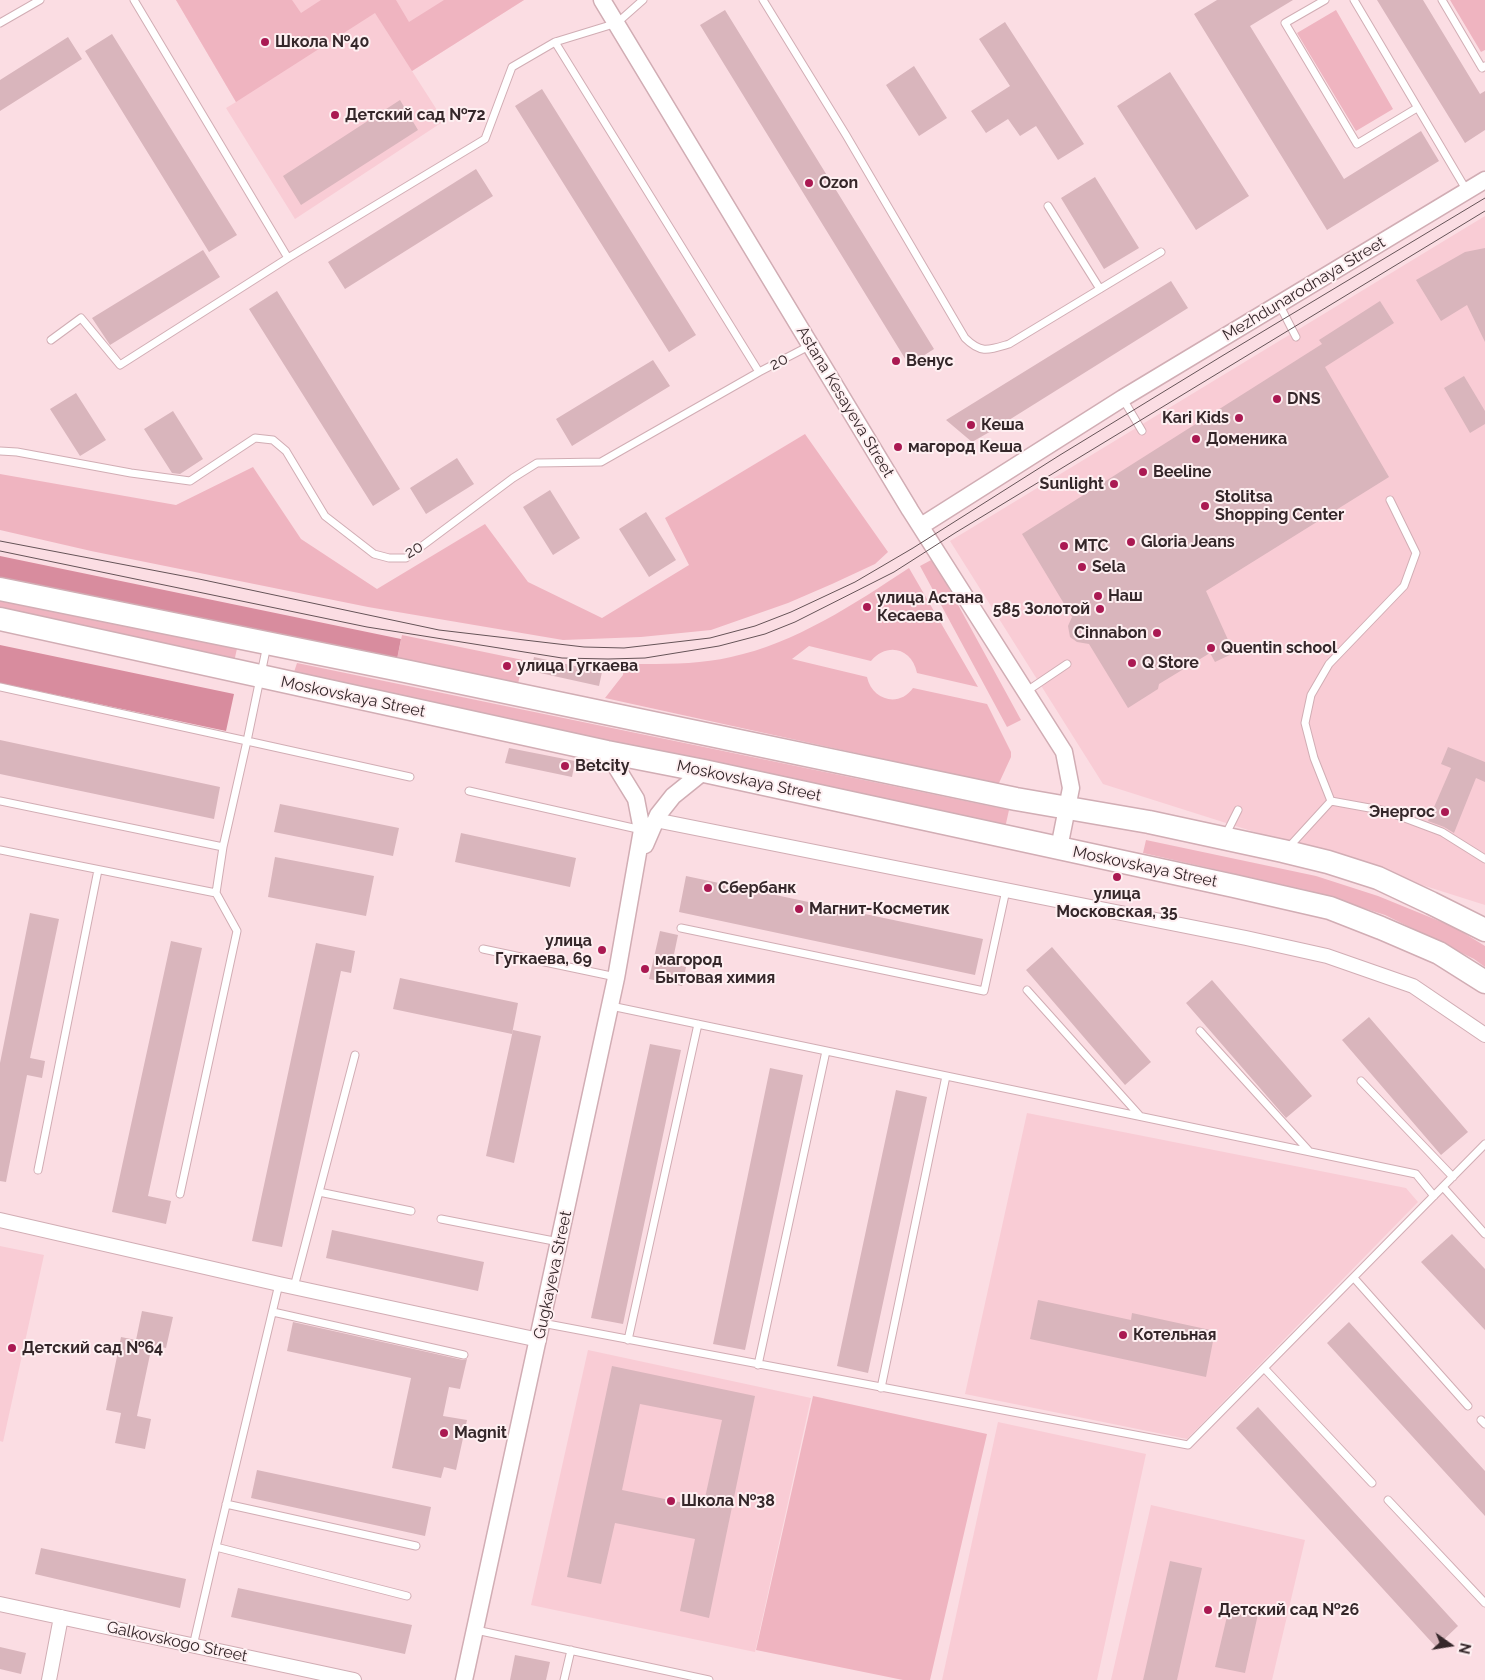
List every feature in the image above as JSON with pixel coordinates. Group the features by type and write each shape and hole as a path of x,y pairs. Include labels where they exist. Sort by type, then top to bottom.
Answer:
{"highway":[{"path":"0,589 1016,799 1149,822 1283,851 1328,862 1378,878 1485,930"},
{"name":"Moskovskaya Street","path":"0,619 1330,908 1439,953 1485,982"}],"street":[{"name":"Astana Kesayeva Street","path":"602,0 921,526 1064,752 1071,788 1066,808"},
{"name":"Mezhdunarodnaya Street","path":"921,526 1123,398 1485,180"},
{"path":"607,752 636,799 649,825 1006,890 1327,956 1413,986 1485,1035"},
{"name":"Gugkayeva Street","path":"464,1680 616,978 636,869 649,825 673,796 704,771"},
{"path":"1059,848 1066,808"},
{"path":"0,1220 279,1284 540,1332"},
{"name":"Galkovskogo Street","path":"0,1604 354,1680"},
{"path":"49,1680 61,1618"}],"lane":[{"path":"0,23 40,0"},
{"path":"134,0 288,258"},
{"path":"51,340 81,318 120,365 288,258 486,139 512,67 556,42 617,23 643,0"},
{"path":"763,0 846,135 965,338 973,346 984,350 1009,344 1161,252"},
{"path":"1325,0 1285,23 1357,144 1417,108"},
{"path":"1354,0 1468,191"},
{"path":"1442,0 1482,68 1485,66"},
{"path":"556,42 759,372"},
{"path":"1048,206 1100,289"},
{"path":"1278,303 1296,337"},
{"name":"20","path":"0,451 17,452 132,473 190,481 255,438 273,440 286,450 325,516 374,554 389,558 406,558 513,478 538,463 601,462 759,372 811,346"},
{"path":"1123,398 1142,431"},
{"path":"1331,801 1314,758 1305,723 1311,695 1329,664 1404,586 1416,552 1390,500"},
{"path":"180,1194 237,931 216,893 223,847 267,644"},
{"path":"1026,692 1067,664"},
{"path":"0,687 410,777"},
{"path":"469,791 649,825"},
{"path":"0,801 223,847"},
{"path":"1283,851 1292,845 1331,801"},
{"path":"1331,801 1386,811 1442,832 1485,859"},
{"path":"1224,839 1238,810"},
{"path":"0,850 216,893"},
{"path":"38,1170 98,870"},
{"path":"681,928 984,991 1006,890"},
{"path":"483,949 616,978"},
{"path":"1027,990 1140,1116"},
{"path":"610,1006 1416,1174 1434,1196"},
{"path":"628,1340 698,1024"},
{"path":"1200,1031 1309,1151"},
{"path":"758,1365 826,1051"},
{"path":"294,1287 355,1055"},
{"path":"881,1388 946,1076"},
{"path":"1361,1081 1453,1177"},
{"path":"540,1332 628,1340 1188,1445 1485,1144"},
{"path":"1443,1187 1485,1234"},
{"path":"319,1192 411,1211"},
{"path":"440,1219 560,1242"},
{"path":"1354,1278 1468,1406"},
{"path":"193,1646 279,1284"},
{"path":"272,1312 464,1355"},
{"path":"1264,1368 1372,1482"},
{"path":"1388,1500 1485,1603"},
{"path":"226,1504 416,1546"},
{"path":"216,1547 407,1596"},
{"path":"476,1630 691,1678 709,1680"},
{"path":"564,1680 571,1650"}],"shaded area":[{"path":"176,0 524,0 412,71 444,121 295,219 226,108 236,102"},
{"name":"Школа №40","path":"176,0 292,0 301,13 321,0 396,0 409,22 444,0 524,0 412,71 375,13 236,102"},
{"path":"1450,0 1485,0 1485,50 1481,52"},
{"path":"1336,10 1393,109 1356,131 1297,33"},
{"path":"1485,216 1485,905 1103,784 950,541"},
{"path":"805,434 888,552 875,564 832,584 788,603 711,630 641,637 563,640 368,607 91,551 0,530 0,474 176,505 253,467 301,539 377,589 485,524 528,582 602,618 689,565 665,518"},
{"path":"0,556 401,639 396,664 0,582"},
{"path":"933,559 1021,720 1007,727 920,566"},
{"path":"909,568 978,687 917,673 910,658 898,650 884,651 871,661 809,646 792,659 867,677 874,691 887,699 901,698 913,688 987,704 1011,752 1011,757 997,784 605,698 623,675 624,664 678,664 731,657 755,651 824,621"},
{"path":"0,594 238,644 234,662 0,613"},
{"path":"402,635 523,660 517,689 396,664"},
{"path":"0,645 234,694 226,731 0,683"},
{"path":"297,663 1009,810 1005,828 293,675"},
{"path":"1146,840 1316,876 1378,896 1454,927 1485,946 1485,967 1474,959 1385,915 1310,891 1143,853"},
{"path":"1027,1113 1406,1188 1418,1202 1187,1439 965,1394"},
{"name":"Детский сад №64","path":"0,1246 44,1255 3,1442 0,1441"},
{"name":"Школа №38","path":"588,1350 811,1398 755,1652 531,1605"},
{"path":"813,1396 987,1434 930,1680 903,1680 756,1650"},
{"path":"998,1422 1146,1454 1097,1680 942,1680"},
{"name":"Детский сад №26","path":"1151,1505 1305,1540 1272,1680 1111,1680"}],"building":[{"path":"1217,0 1293,0 1250,26 1344,179 1421,131 1439,161 1327,230 1194,14"},
{"path":"1377,0 1423,0 1480,94 1485,91 1485,130 1465,143"},
{"path":"725,10 934,349 909,365 700,25"},
{"path":"1005,22 1084,144 1058,160 1036,126 1020,136 1008,119 986,133 971,111 1010,86 979,39"},
{"path":"112,34 237,235 209,252 85,51"},
{"path":"68,37 82,59 0,111 0,80"},
{"path":"914,66 947,118 919,136 886,85"},
{"path":"1170,72 1249,196 1196,230 1117,106"},
{"path":"542,89 696,335 669,352 515,106"},
{"path":"400,100 418,130 301,205 283,176"},
{"path":"476,169 493,196 345,289 328,262"},
{"path":"1095,177 1139,248 1104,269 1061,198"},
{"path":"1485,248 1485,342 1467,305 1441,321 1416,280 1465,252"},
{"path":"203,250 220,277 110,345 92,318"},
{"path":"1171,281 1188,308 993,430 972,442 946,420"},
{"path":"277,291 400,489 373,506 249,309"},
{"name":"Stolitsa Shopping Center","path":"1380,301 1394,323 1325,367 1389,477 1206,591 1234,653 1215,662 1210,653 1159,684 1158,689 1128,708 1089,644 1077,642 1070,637 1068,626 1072,617 1022,534 1322,344 1319,340"},
{"path":"653,360 670,386 572,446 556,419"},
{"path":"1464,376 1485,411 1485,424 1470,433 1444,388"},
{"path":"76,393 106,440 80,456 50,409"},
{"path":"173,411 203,459 180,474 172,473 144,429"},
{"path":"457,458 474,484 426,514 410,488"},
{"path":"550,490 580,538 553,555 523,507"},
{"path":"646,512 676,560 649,577 619,529"},
{"path":"534,657 602,672 599,686 531,671"},
{"path":"0,740 220,787 214,819 0,774"},
{"path":"1448,747 1485,762 1485,782 1476,778 1454,833 1428,821 1451,768 1441,764"},
{"path":"509,748 575,761 572,777 505,763"},
{"path":"280,804 399,828 393,856 274,832"},
{"path":"461,833 576,858 570,887 455,862"},
{"path":"275,857 374,876 366,916 268,897"},
{"path":"686,876 983,939 975,975 679,912"},
{"path":"30,913 59,919 30,1058 45,1061 42,1078 27,1075 6,1182 0,1181 0,1063"},
{"path":"660,931 678,935 672,964 686,967 682,986 649,979"},
{"path":"171,941 202,948 148,1196 171,1201 166,1224 112,1212"},
{"path":"316,943 355,951 351,973 341,971 282,1247 252,1241"},
{"path":"1052,947 1151,1062 1125,1085 1026,970"},
{"path":"400,978 518,1003 512,1034 393,1009"},
{"path":"1212,980 1312,1096 1286,1118 1186,1003"},
{"path":"1369,1017 1468,1132 1441,1155 1342,1040"},
{"path":"513,1030 541,1036 514,1163 486,1156"},
{"path":"650,1044 681,1050 623,1324 591,1318"},
{"path":"770,1068 803,1075 745,1350 713,1344"},
{"path":"896,1090 927,1097 868,1373 837,1366"},
{"path":"332,1230 484,1262 478,1291 326,1258"},
{"path":"1452,1234 1485,1269 1485,1330 1421,1262"},
{"name":"Котельная","path":"1038,1300 1131,1320 1132,1313 1215,1331 1206,1377 1030,1339"},
{"path":"142,1311 173,1317 166,1348 152,1345 137,1416 151,1419 145,1449 115,1443 121,1413 106,1410 121,1337 136,1340"},
{"path":"293,1322 463,1360 467,1359 460,1389 449,1387 443,1416 467,1420 456,1470 444,1467 441,1478 392,1468 411,1378 287,1351"},
{"path":"1349,1322 1485,1471 1485,1516 1327,1343"},
{"path":"612,1366 755,1396 709,1618 680,1611 695,1539 615,1523 601,1584 567,1577","holes":["640,1404 722,1420 703,1507 622,1490"]},
{"path":"1258,1407 1458,1626 1436,1647 1236,1428"},
{"path":"257,1470 431,1507 425,1536 251,1498"},
{"path":"41,1548 186,1579 180,1608 35,1574"},
{"path":"1170,1561 1202,1568 1177,1680 1143,1680"},
{"path":"238,1588 412,1625 405,1654 231,1617"},
{"path":"1229,1608 1258,1614 1245,1673 1215,1667"},
{"path":"0,1647 26,1653 21,1674 0,1669"},
{"path":"515,1655 550,1662 546,1680 510,1680"}],"tram line":[{"path":"0,541 199,579 439,630 584,647 624,648 710,638 755,626 791,612 855,582 1222,356 1485,198"},
{"path":"0,551 367,627 562,658 645,658 719,646 765,634 795,622 894,572 1485,211"}],"place":[{"name":"Школа №40","path":"265,42"},
{"name":"Детский сад №72","path":"335,115"},
{"name":"Ozon","path":"809,183"},
{"name":"Венус","path":"896,361"},
{"name":"DNS","path":"1277,399"},
{"name":"Kari Kids","path":"1239,418"},
{"name":"Кеша","path":"971,425"},
{"name":"Доменика","path":"1196,439"},
{"name":"магород Кеша","path":"898,447"},
{"name":"Beeline","path":"1143,472"},
{"name":"Sunlight","path":"1114,484"},
{"name":"Stolitsa Shopping Center","path":"1205,506"},
{"name":"Gloria Jeans","path":"1131,542"},
{"name":"МТС","path":"1064,546"},
{"name":"Sela","path":"1082,567"},
{"name":"Наш","path":"1098,596"},
{"name":"улица Астана Кесаева","path":"867,607"},
{"name":"585 Золотой","path":"1100,609"},
{"name":"Cinnabon","path":"1157,633"},
{"name":"Quentin school","path":"1211,648"},
{"name":"Q Store","path":"1132,663"},
{"name":"улица Гугкаева","path":"507,666"},
{"name":"Betcity","path":"565,766"},
{"name":"Энергос","path":"1445,812"},
{"name":"улица Московская, 35","path":"1117,877"},
{"name":"Сбербанк","path":"708,888"},
{"name":"Магнит-Косметик","path":"799,909"},
{"name":"улица Гугкаева, 69","path":"602,950"},
{"name":"магород Бытовая химия","path":"645,969"},
{"name":"Котельная","path":"1123,1335"},
{"name":"Детский сад №64","path":"12,1348"},
{"name":"Magnit","path":"444,1433"},
{"name":"Школа №38","path":"671,1501"},
{"name":"Детский сад №26","path":"1208,1610"}]}
